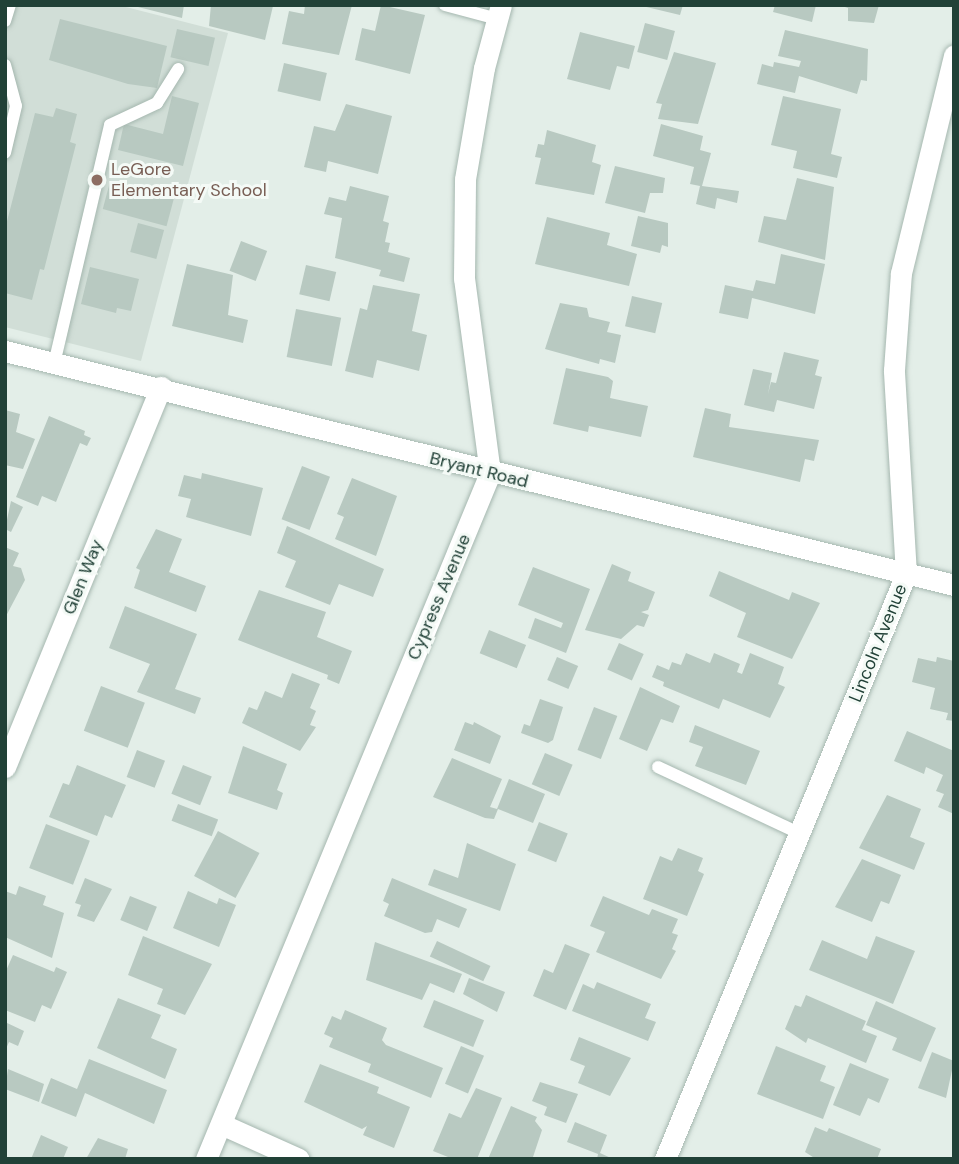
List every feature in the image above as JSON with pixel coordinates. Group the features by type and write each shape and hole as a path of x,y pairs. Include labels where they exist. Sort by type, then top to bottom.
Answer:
{"street":[{"path":"490,473 464,278 466,179 484,68 499,12"},
{"name":"Lincoln Avenue","path":"665,1159 906,574 894,370 901,274 954,55"},
{"name":"Bryant Road","path":"5,351 161,387 490,473 954,585"},
{"name":"Glen Way","path":"5,767 161,387"},
{"name":"Cypress Avenue","path":"206,1159 490,473"},
{"path":"221,1124 299,1159"}],"lane":[{"path":"5,22 10,5"},
{"path":"444,5 499,12"},
{"path":"5,65 16,106 5,153"},
{"path":"54,364 110,125 156,103 178,69"},
{"path":"658,767 799,833"}],"shaded area":[{"name":"LeGore Elementary School","path":"5,5 118,5 228,33 141,361 5,327"}],"building":[{"path":"130,5 184,5 182,18"},
{"path":"211,5 273,6 265,40 209,26"},
{"path":"305,5 352,5 339,55 282,44 289,11 304,14"},
{"path":"381,5 425,15 410,74 355,60 362,28 375,31"},
{"path":"638,5 683,5 680,15"},
{"path":"775,5 816,5 812,22 773,12"},
{"path":"839,5 879,5 874,23 848,21 848,8"},
{"path":"60,19 167,46 157,88 128,84 49,60"},
{"path":"645,23 675,31 667,60 637,52"},
{"path":"177,29 215,38 208,66 170,57"},
{"path":"785,30 868,49 867,81 861,80 857,94 799,76 795,93 757,84 762,64 773,67 774,62 799,67 801,61 778,56"},
{"path":"580,32 635,46 629,69 617,66 610,90 567,79"},
{"path":"674,52 716,63 698,124 658,119 662,104 656,103"},
{"path":"284,63 327,73 320,101 277,91"},
{"path":"172,96 199,103 183,166 118,150 124,124 163,134"},
{"path":"783,96 841,109 831,154 842,157 837,178 793,168 797,151 771,145"},
{"path":"346,104 392,116 378,174 328,161 326,172 304,167 314,126 335,131"},
{"path":"56,108 77,114 70,142 76,144 44,270 40,269 32,300 5,293 5,229 35,113 53,117"},
{"path":"661,124 703,136 700,150 711,153 702,186 739,191 737,203 717,198 715,209 696,204 700,186 690,184 694,167 653,156"},
{"path":"547,130 596,145 592,162 601,165 594,195 535,184 541,158 535,157 538,144 544,145"},
{"path":"615,166 665,178 663,193 650,193 645,213 605,203"},
{"path":"797,178 834,187 825,260 758,242 764,216 786,220"},
{"path":"110,182 174,199 167,226 103,209"},
{"path":"350,186 389,196 383,221 389,223 385,242 390,243 388,252 410,258 404,282 379,276 381,270 335,258 342,218 324,214 329,197 346,201"},
{"path":"638,216 668,223 668,247 662,245 660,253 631,246"},
{"path":"547,217 610,233 607,245 637,254 629,286 535,264"},
{"path":"138,223 164,230 156,259 130,252"},
{"path":"241,241 267,251 256,281 230,271"},
{"path":"781,254 825,264 815,314 752,298 748,319 719,313 725,285 753,291 756,280 775,284"},
{"path":"187,264 233,275 228,315 248,320 243,343 172,326"},
{"path":"306,265 336,272 329,301 299,294"},
{"path":"90,267 139,279 131,311 117,308 116,313 81,304"},
{"path":"373,285 420,294 412,331 427,335 419,371 377,360 373,378 345,371 360,308 367,310"},
{"path":"632,296 662,303 655,333 625,326"},
{"path":"560,303 587,308 589,317 610,322 607,332 621,335 615,363 600,359 599,364 545,349"},
{"path":"296,309 341,318 332,366 287,357"},
{"path":"784,352 819,360 815,375 822,377 814,409 777,400 774,412 744,405 753,369 772,373 768,394 771,382 776,383"},
{"path":"566,368 608,377 613,381 610,398 648,406 641,437 589,426 588,432 553,424"},
{"path":"705,408 731,414 729,427 819,440 814,461 805,459 800,482 693,457"},
{"path":"5,410 20,414 16,432 35,439 23,469 5,465"},
{"path":"49,416 85,431 84,435 91,438 87,446 80,443 56,502 42,496 38,506 16,497"},
{"path":"302,466 330,477 310,530 282,519"},
{"path":"202,473 263,488 251,536 186,517 191,499 178,496 184,475 201,479"},
{"path":"352,478 397,496 376,556 335,539 344,517 337,514"},
{"path":"11,501 23,507 11,532 5,529"},
{"path":"287,526 384,569 373,597 339,584 330,605 285,587 296,561 277,553"},
{"path":"156,529 182,539 169,572 206,586 196,612 134,588 140,570 136,568"},
{"path":"5,547 19,553 13,566 21,568 25,580 5,618"},
{"path":"612,564 631,572 628,581 655,592 648,610 641,612 649,615 644,627 637,625 621,639 585,630"},
{"path":"533,567 590,589 566,653 528,638 535,618 561,628 563,623 518,605"},
{"path":"719,571 789,600 792,592 820,603 792,659 737,637 746,613 709,596"},
{"path":"259,590 326,612 317,637 352,651 339,684 327,679 328,675 238,640"},
{"path":"125,606 197,634 175,689 201,698 195,714 137,692 150,664 109,648"},
{"path":"489,630 526,645 517,668 480,653"},
{"path":"619,643 644,654 632,680 607,669"},
{"path":"686,653 710,663 714,653 740,664 737,672 742,674 750,653 784,667 778,684 785,687 770,718 723,699 719,709 663,686 664,682 652,677 657,665 669,670 672,662 681,665"},
{"path":"557,657 578,666 568,689 547,680"},
{"path":"937,657 954,661 954,721 946,720 948,713 930,709 935,688 912,682 918,658 936,662"},
{"path":"292,673 320,684 310,708 316,711 310,725 316,727 300,751 242,723 249,707 257,710 265,691 282,698"},
{"path":"101,686 145,703 128,748 84,731"},
{"path":"640,687 680,706 673,723 661,719 647,751 619,739"},
{"path":"540,699 563,707 553,740 548,743 521,733 524,724 530,726"},
{"path":"594,707 617,716 601,759 578,750"},
{"path":"465,722 473,725 474,722 501,736 490,764 454,750"},
{"path":"695,725 760,751 746,785 695,766 703,747 689,742"},
{"path":"907,731 954,751 954,814 938,807 944,794 936,791 943,775 926,767 924,774 894,761"},
{"path":"243,746 287,764 277,790 283,793 277,810 228,793"},
{"path":"137,750 165,761 155,788 127,777"},
{"path":"545,753 573,765 559,796 532,784"},
{"path":"452,758 502,779 490,807 497,809 509,779 545,794 533,823 498,809 494,819 485,818 433,797"},
{"path":"77,765 126,785 112,818 105,815 97,836 49,817 63,783 69,785"},
{"path":"183,765 212,777 200,805 171,794"},
{"path":"887,795 921,809 910,837 925,843 914,870 859,848"},
{"path":"178,804 218,819 212,836 172,821"},
{"path":"539,822 568,834 556,862 527,851"},
{"path":"46,824 90,841 73,885 29,868"},
{"path":"218,831 259,853 236,898 194,876"},
{"path":"467,843 516,864 500,911 428,885 434,869 458,878"},
{"path":"678,848 703,858 698,871 704,874 687,916 643,899 660,856 672,861"},
{"path":"862,859 901,875 889,904 881,901 872,922 835,907"},
{"path":"85,878 112,889 94,922 77,916 81,905 75,903"},
{"path":"392,878 467,909 459,928 437,919 432,932 425,933 384,916 389,904 383,901"},
{"path":"19,886 46,896 43,905 64,913 52,958 5,937 5,891 16,895"},
{"path":"188,891 217,904 219,898 236,905 219,947 173,928"},
{"path":"130,896 157,907 147,931 120,920"},
{"path":"603,896 649,915 652,909 678,919 672,933 678,935 672,949 676,951 661,979 596,952 605,932 590,926"},
{"path":"143,936 212,964 185,1015 157,1004 163,989 128,975"},
{"path":"876,936 915,951 893,1004 809,970 822,940 867,959"},
{"path":"437,941 490,966 483,981 430,956"},
{"path":"375,942 462,974 454,993 430,983 422,1000 366,980"},
{"path":"565,944 590,954 566,1010 533,996 544,969 553,973"},
{"path":"13,955 54,972 56,967 67,972 51,1009 42,1005 35,1022 5,1010 5,973"},
{"path":"469,978 505,992 497,1012 463,994"},
{"path":"597,982 651,1004 645,1018 656,1022 648,1041 572,1011 583,984 594,989"},
{"path":"806,995 866,1021 862,1030 877,1036 866,1063 808,1038 806,1043 785,1029 795,1005 801,1007"},
{"path":"118,998 161,1015 151,1038 177,1049 165,1079 97,1048"},
{"path":"434,1000 484,1020 473,1047 423,1027"},
{"path":"876,1001 936,1028 921,1062 892,1050 897,1038 866,1025"},
{"path":"345,1010 387,1028 382,1040 386,1045 443,1068 431,1098 368,1072 371,1064 329,1047 333,1038 324,1034 332,1016 341,1020"},
{"path":"5,1022 24,1031 18,1046 9,1042 5,1051"},
{"path":"579,1037 631,1058 610,1096 578,1083 585,1066 570,1060"},
{"path":"461,1046 484,1056 468,1094 445,1084"},
{"path":"776,1046 826,1066 820,1081 835,1087 823,1119 757,1094"},
{"path":"932,1052 954,1061 946,1098 918,1088"},
{"path":"89,1059 167,1090 154,1124 85,1093 76,1117 41,1103 51,1078 77,1089"},
{"path":"850,1063 889,1079 879,1103 868,1098 860,1116 833,1105"},
{"path":"320,1064 379,1087 377,1093 410,1107 394,1148 363,1135 367,1126 362,1129 304,1102"},
{"path":"8,1069 44,1084 39,1102 5,1089"},
{"path":"540,1082 578,1094 566,1123 544,1115 547,1107 532,1101"},
{"path":"476,1088 502,1098 477,1159 453,1159 433,1151 449,1113 461,1118"},
{"path":"511,1106 537,1117 535,1121 542,1130 533,1157 539,1159 488,1159"},
{"path":"575,1122 607,1135 600,1153 613,1159 597,1159 598,1154 567,1142"},
{"path":"815,1127 827,1132 829,1128 881,1149 877,1159 816,1159 805,1152"},
{"path":"41,1135 68,1147 63,1159 31,1159"},
{"path":"98,1138 128,1149 125,1159 86,1159"}],"place":[{"name":"LeGore Elementary School","path":"97,180"}]}
